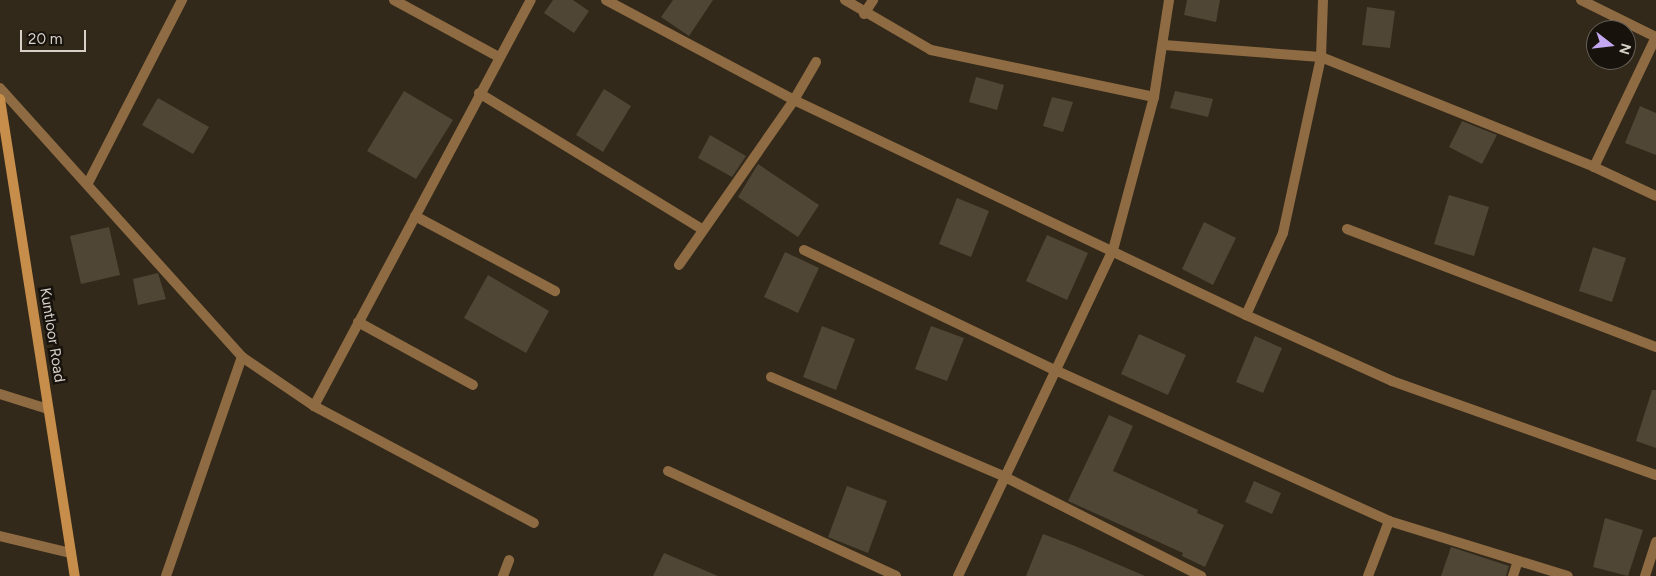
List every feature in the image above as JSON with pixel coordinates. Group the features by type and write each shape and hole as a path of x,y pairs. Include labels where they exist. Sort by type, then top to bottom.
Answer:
{"street":[{"path":"88,183 182,0"},
{"path":"394,0 499,57"},
{"path":"314,406 479,93 531,0"},
{"path":"606,0 794,100 1392,381 1656,475"},
{"path":"845,0 864,14 931,50 1154,97"},
{"path":"864,14 873,0"},
{"path":"958,576 1113,250 1154,97 1164,45 1169,0"},
{"path":"1246,314 1283,233 1321,57 1323,0"},
{"path":"1582,0 1656,37 1594,166"},
{"path":"1164,45 1321,57 1594,166 1656,196"},
{"path":"679,265 702,229 794,100 816,62"},
{"path":"0,88 88,183 242,357 314,406 534,523"},
{"path":"479,93 702,229"},
{"name":"Kuntloor Road","path":"0,99 75,576"},
{"path":"415,216 555,291"},
{"path":"1347,229 1656,346"},
{"path":"804,250 1055,370 1389,521 1568,576"},
{"path":"358,322 473,385"},
{"path":"166,576 242,357"},
{"path":"771,377 1005,477 1201,576"},
{"path":"0,394 48,409"},
{"path":"668,471 896,576"},
{"path":"1368,576 1389,521"},
{"path":"0,536 71,552"},
{"path":"1645,576 1656,542"},
{"path":"503,576 509,560"},
{"path":"1513,576 1518,561"}],"building":[{"path":"553,0 573,0 589,11 574,33 544,13"},
{"path":"673,0 713,0 689,36 661,17"},
{"path":"1187,0 1220,0 1216,22 1184,15"},
{"path":"1367,7 1395,11 1390,48 1362,45"},
{"path":"976,77 1004,85 997,110 969,102"},
{"path":"604,89 631,106 603,152 576,135"},
{"path":"404,91 453,120 416,179 367,151"},
{"path":"1175,91 1213,99 1208,117 1170,108"},
{"path":"1052,97 1073,102 1063,132 1043,126"},
{"path":"158,98 209,127 193,154 142,125"},
{"path":"1640,106 1656,113 1656,155 1625,143"},
{"path":"1462,121 1497,135 1482,164 1449,147"},
{"path":"710,135 746,156 732,177 698,158"},
{"path":"758,164 819,205 798,237 738,197"},
{"path":"1449,195 1489,207 1474,256 1434,244"},
{"path":"957,198 989,211 971,257 939,244"},
{"path":"1204,222 1236,238 1213,285 1182,269"},
{"path":"109,227 120,275 81,284 70,236"},
{"path":"1047,235 1088,253 1067,300 1026,281"},
{"path":"1593,247 1626,258 1612,302 1579,291"},
{"path":"785,252 819,268 798,313 764,297"},
{"path":"158,273 166,299 138,305 133,279"},
{"path":"488,275 549,311 526,353 464,318"},
{"path":"822,326 855,339 836,390 803,377"},
{"path":"931,326 964,338 947,381 915,369"},
{"path":"1139,334 1186,355 1168,395 1121,374"},
{"path":"1255,336 1282,348 1263,393 1236,382"},
{"path":"1652,390 1656,390 1656,448 1636,441"},
{"path":"1109,415 1133,426 1113,471 1198,510 1197,513 1224,525 1205,567 1182,556 1183,553 1068,501"},
{"path":"1254,481 1281,493 1272,514 1245,502"},
{"path":"847,486 887,501 868,553 828,537"},
{"path":"1605,518 1643,530 1628,576 1593,567"},
{"path":"1043,534 1075,546 1145,576 1026,576"},
{"path":"1451,547 1509,566 1506,576 1441,576"},
{"path":"664,553 718,576 653,576"}]}
